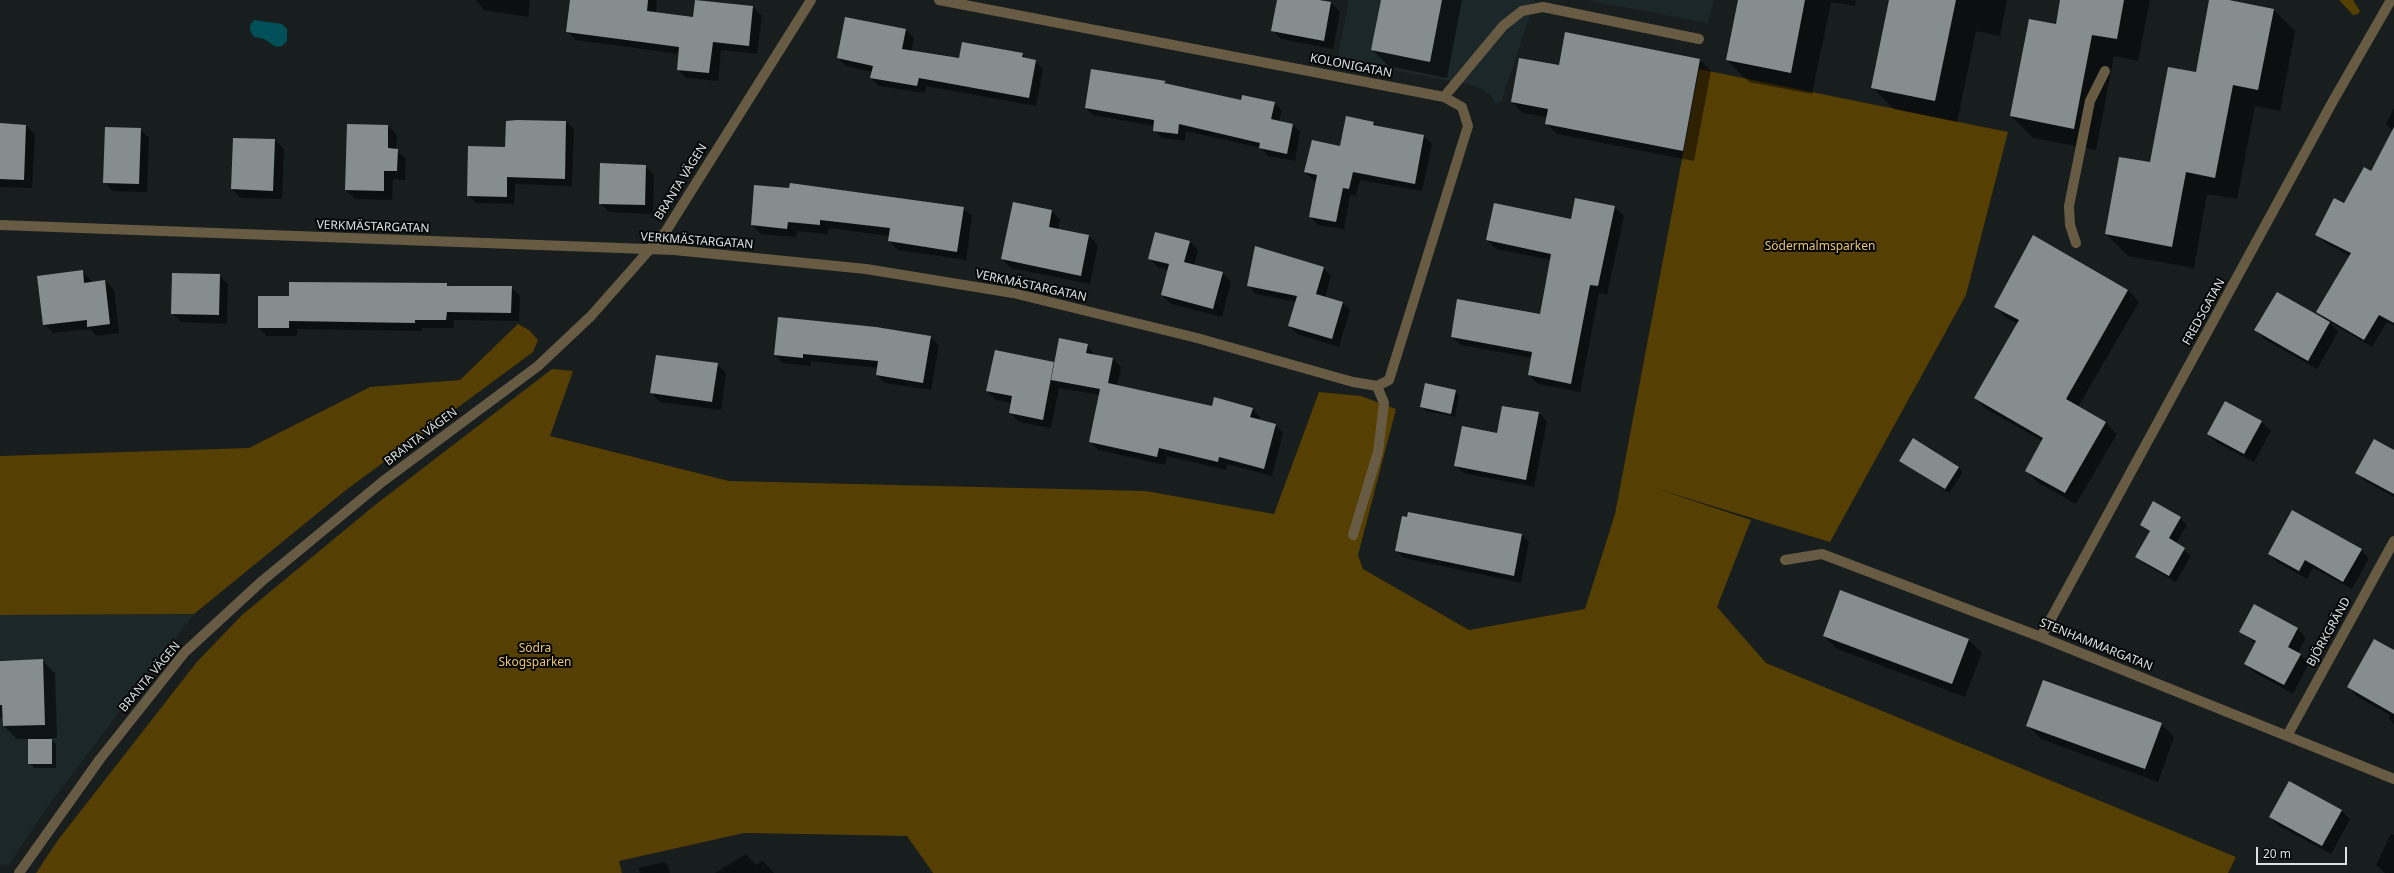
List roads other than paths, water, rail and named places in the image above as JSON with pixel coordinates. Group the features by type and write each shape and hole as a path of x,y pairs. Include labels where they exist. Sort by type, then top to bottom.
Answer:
{"street":[{"name":"BRANTA VÄGEN","path":"19,873 100,759 185,652 262,581 382,482 538,366 591,316 648,250 666,232 811,0"},
{"name":"KOLONIGATAN","path":"939,0 1444,97 1462,107 1468,126 1389,380 1377,386"},
{"name":"FREDSGATAN","path":"2041,637 2325,115 2391,0"},
{"path":"1444,97 1503,26 1522,11 1543,7 1699,39"},
{"path":"2076,243 2070,225 2069,206 2090,101 2105,71"},
{"name":"VERKMÄSTARGATAN","path":"0,225 674,250 866,269 1013,292 1197,338 1352,382 1377,386"},
{"path":"1353,535 1378,452 1384,403 1377,386"},
{"name":"BJÖRKGRÄND","path":"2287,736 2394,541"},
{"name":"STENHAMMARGATAN","path":"1785,560 1822,554 2041,637 2394,779"}],"water":[{"path":"254,20 282,24 287,29 287,41 282,46 276,47 264,39 254,37 250,28"}],"park label":[{"name":"Södermalmsparken","path":"1820,247"},
{"name":"Södra Skogsparken","path":"535,656"}]}
